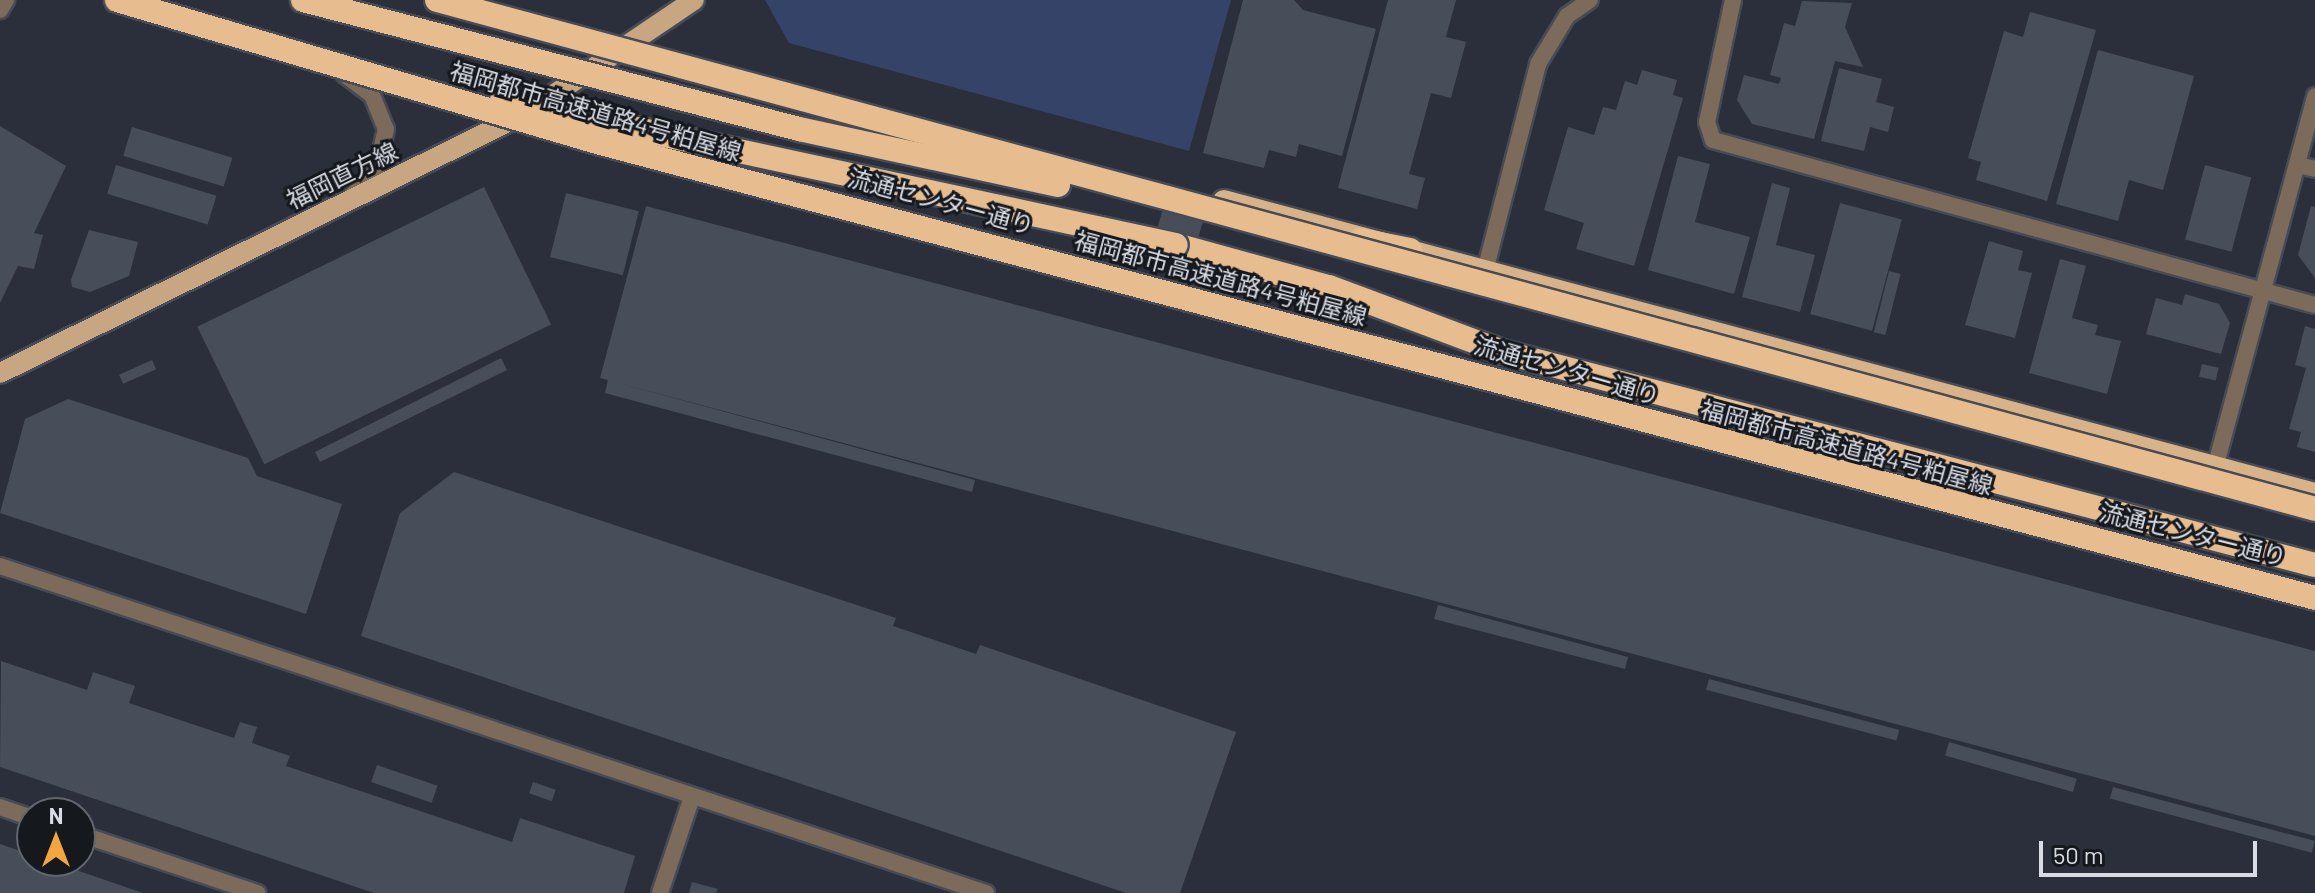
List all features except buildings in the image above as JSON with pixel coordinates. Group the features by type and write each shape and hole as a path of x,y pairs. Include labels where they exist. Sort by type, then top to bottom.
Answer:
{"highway":[{"name":"流通センター通り","path":"114,0 258,42 528,112 1853,476 2315,592"},
{"name":"福岡都市高速道路4号粕屋線","path":"114,0 758,186 2315,598"},
{"path":"303,0 799,129 1025,178 1410,250"},
{"path":"437,0 2315,509"},
{"path":"465,0 2216,464 2315,494"},
{"path":"394,82 566,111 1176,245 1329,287 1503,352 2315,565"}],"main road":[{"name":"福岡直方線","path":"0,373 528,112 634,44 694,0"}],"street":[{"path":"0,10 6,0"},
{"path":"1485,271 1538,64 1567,16 1590,0"},
{"path":"1733,0 1707,122 1713,140 2315,305"},
{"path":"258,42 354,78 372,95 386,129 376,171 343,205"},
{"path":"2216,464 2315,96"},
{"path":"2298,165 2315,169"},
{"path":"0,380 23,362"},
{"path":"1,568 986,893"},
{"path":"660,893 692,797"},
{"path":"96,839 257,893"}],"shaded area":[{"path":"765,0 1231,0 1189,151 789,43"}]}
